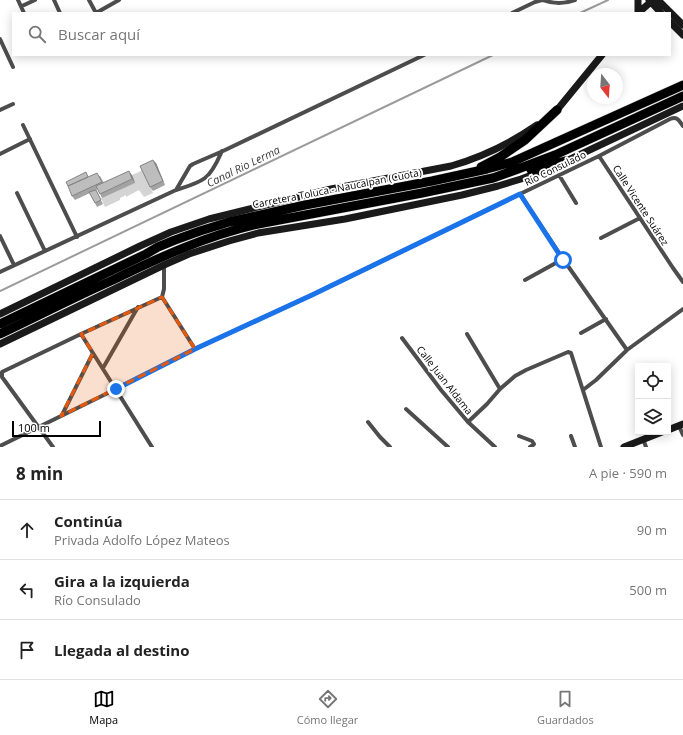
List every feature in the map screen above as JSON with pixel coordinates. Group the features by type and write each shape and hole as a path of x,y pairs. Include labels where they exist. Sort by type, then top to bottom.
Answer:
{"highway":[{"name":"Carretera Toluca - Naucalpan (Cuota)","path":"0,324 158,247 200,231 252,216 432,181 512,162 683,86"},
{"name":"Carretera Toluca - Naucalpan (Cuota)","path":"0,334 157,258 206,238 258,224 493,178 535,163 683,96"},
{"path":"472,172 500,157 524,140 556,110"},
{"path":"462,185 483,185 507,179 543,166 565,161"}],"street":[{"path":"18,0 24,12"},
{"path":"22,6 35,0"},
{"path":"54,0 60,12"},
{"path":"90,0 96,12"},
{"path":"98,12 119,0"},
{"path":"514,12 535,2 543,0 560,3 575,0"},
{"path":"638,0 638,12"},
{"path":"639,12 652,0"},
{"path":"652,0 660,12"},
{"path":"652,0 668,12"},
{"path":"671,15 683,24"},
{"path":"671,23 683,35"},
{"path":"0,39 13,67"},
{"path":"176,190 190,166 193,164 422,56"},
{"path":"0,314 133,249 171,232 210,219 332,189 451,166 493,150 532,128 556,110 601,56"},
{"path":"0,110 12,104"},
{"path":"0,344 189,254 229,241 265,232 345,219 484,190 521,179 565,161 683,106"},
{"name":"Río Consulado","path":"0,446 195,349 312,295 599,156 670,119 678,119 683,126"},
{"path":"23,125 77,237"},
{"path":"0,154 30,140"},
{"path":"0,272 176,190 206,178 222,151"},
{"name":"Calle Vicente Suárez","path":"599,156 683,282"},
{"path":"559,175 576,203"},
{"path":"17,194 45,251"},
{"path":"520,194 563,260 627,350"},
{"path":"601,238 640,218"},
{"path":"0,236 14,265"},
{"path":"525,280 563,260"},
{"path":"164,265 164,288 162,297 195,349"},
{"path":"53,447 40,427 2,377 2,372 162,297"},
{"path":"103,368 138,307"},
{"path":"583,390 596,380 627,350 683,309"},
{"path":"581,333 606,319"},
{"path":"81,334 150,446"},
{"path":"467,334 500,388"},
{"name":"Calle Juan Aldama","path":"402,338 441,390 468,422 495,447"},
{"path":"468,422 487,404 500,388 515,376 568,352 571,353 601,447"},
{"path":"61,416 93,354"},
{"path":"406,409 448,447"},
{"path":"368,422 390,447"},
{"path":"671,429 681,425 683,435"},
{"path":"624,447 654,435"},
{"path":"519,436 532,441 534,444 530,447"},
{"path":"571,436 575,447"},
{"path":"643,439 646,447"}],"highlighted area":[{"path":"162,297 195,349 61,416 93,353 81,334"}],"shaded area":[{"path":"143,170 153,193 144,197 139,190 126,197 126,195 120,198 120,200 105,207 101,198 134,183 132,175"}],"building":[{"path":"153,160 163,181 150,187 140,166"},
{"path":"129,171 132,179 100,194 96,186"},
{"path":"86,172 88,177 68,186 66,182"},
{"path":"97,173 102,182 72,196 68,186"},
{"path":"96,190 101,200 95,203 89,192"}],"waterway":[{"name":"Canal Rio Lerma","path":"582,12 608,0"},
{"name":"Canal Rio Lerma","path":"0,291 491,56"}],"route":[{"path":"116,389 195,349 312,295 520,194 563,260"}]}
